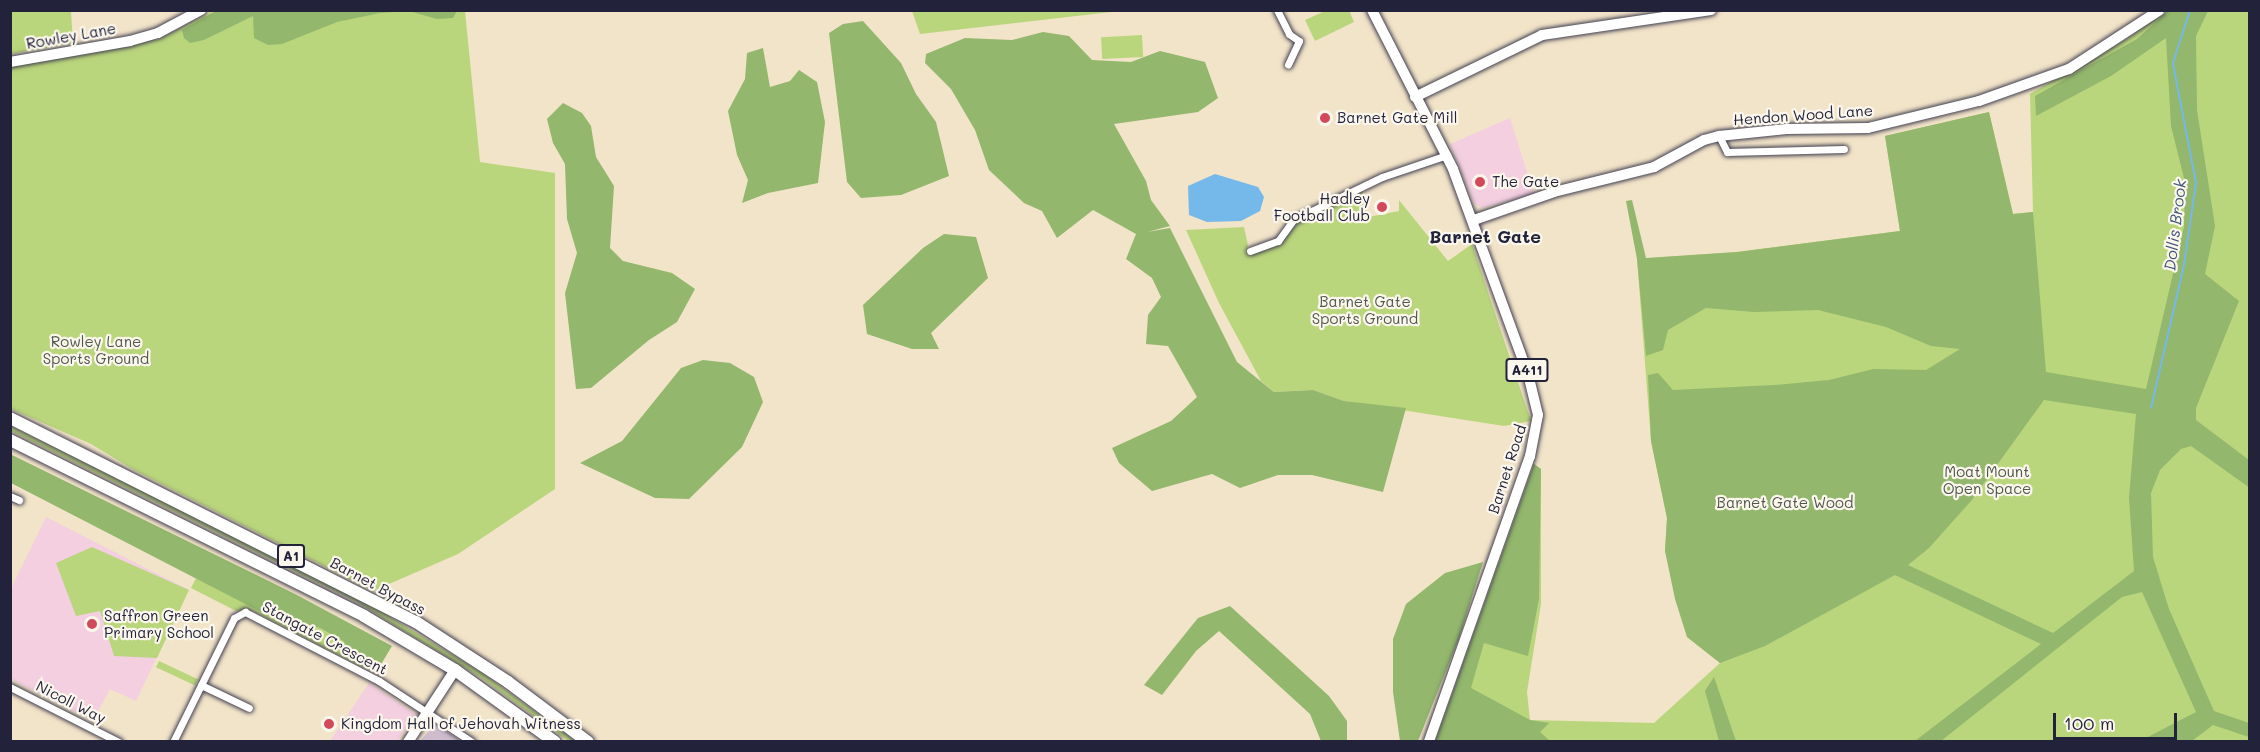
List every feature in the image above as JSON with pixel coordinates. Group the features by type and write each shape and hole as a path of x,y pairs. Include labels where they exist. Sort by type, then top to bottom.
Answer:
{"highway":[{"name":"Barnet Bypass","path":"10,418 379,602 499,676 588,741"},
{"name":"A1","path":"10,440 322,593 455,670 555,741"}],"main road":[{"name":"Rowley Lane","path":"10,62 130,41 158,33 201,10"},
{"name":"Barnet Road","path":"1372,10 1447,155 1474,220 1528,374 1539,424 1452,684 1429,741"},
{"path":"1415,97 1542,35 1711,10"},
{"name":"Hendon Wood Lane","path":"1474,220 1554,192 1654,167 1704,140 1719,136 1787,129 1868,128 1953,109 2069,69 2160,10"},
{"path":"408,741 455,670"}],"street":[{"path":"1277,10 1289,34 1299,41 1288,65"},
{"path":"1719,136 1727,152 1844,149"},
{"path":"1250,251 1278,241 1293,220 1382,177 1447,155"},
{"path":"10,496 19,500"},
{"name":"Stangate Crescent","path":"173,741 234,618 245,612 329,653 429,711"},
{"path":"201,685 249,708"},
{"name":"Nicoll Way","path":"10,687 117,741"},
{"path":"429,711 472,741"}],"shaded area":[{"path":"1510,118 1534,194 1482,208 1474,203 1450,144"},
{"name":"Saffron Green Primary School","path":"46,517 189,590 136,701 110,689 93,721 11,679 10,591"},
{"path":"369,683 416,714 397,741 330,741"},
{"path":"435,724 461,741 420,741"}],"green space":[{"path":"11,10 71,11 73,43 11,54"},
{"path":"218,10 457,11 453,18 437,19 409,11 380,13 337,22 282,44 268,45 254,38 253,16 204,40 190,43 184,38 182,30"},
{"path":"912,10 1120,11 920,34"},
{"path":"1349,10 1354,22 1315,41 1305,20 1325,11"},
{"name":"Barnet Gate Wood","path":"2169,10 2208,11 2196,36 2197,110 2215,226 2205,274 2239,301 2196,408 2196,420 2249,460 2250,488 2191,446 2181,449 2160,470 2151,493 2153,557 2169,609 2214,711 2249,723 2249,737 2213,725 2192,741 2140,741 2196,712 2142,592 2122,597 1941,741 1915,741 2041,644 1895,575 1765,646 1720,663 1687,637 1675,599 1665,551 1667,518 1651,441 1648,375 1658,373 1673,390 1774,385 1829,380 1873,369 1926,370 1960,349 1931,346 1886,327 1818,310 1754,312 1706,308 1668,330 1663,350 1646,356 1637,259 1626,201 1632,200 1646,258 1737,252 1900,231 1885,136 1989,112 2013,214 2033,212 2046,372 2146,389 2184,227 2185,182 2171,126 2166,38 2111,76 2036,116 2035,96 2137,39","holes":["2044,400 2136,414 2129,498 2134,571 2053,633 1908,565 1929,548 1971,501"]},
{"name":"Rowley Lane Sports Ground","path":"213,11 465,11 480,162 555,173 555,489 458,554 373,591 134,470 91,444 11,409 10,67 159,39"},
{"name":"Moat Mount Open Space","path":"2166,11 2249,11 2249,741 1435,742 1534,464 1541,469 1541,604 1527,692 1530,720 1654,723 1720,663 1687,637 1665,551 1667,518 1651,441 1637,259 1737,252 1900,231 1885,136 1989,112 2013,214 2033,212 2030,94 2125,40"},
{"path":"863,21 901,63 916,94 936,122 949,176 901,195 861,198 847,182 829,33 843,24"},
{"path":"1043,32 1069,36 1092,60 1131,62 1160,51 1205,62 1218,98 1198,112 1114,124 1146,181 1151,200 1170,226 1147,232 1170,228 1237,362 1274,392 1313,390 1344,401 1406,408 1383,492 1312,475 1278,475 1240,488 1212,474 1152,491 1119,463 1112,448 1171,421 1197,397 1168,346 1146,344 1148,315 1161,297 1152,278 1126,259 1136,234 1093,210 1057,238 1042,211 1024,203 989,170 975,130 951,89 925,63 926,54 965,38 1012,40"},
{"path":"1142,35 1143,57 1102,59 1101,37"},
{"path":"763,48 770,87 790,81 799,70 817,82 825,122 818,183 768,193 742,203 748,180 737,155 728,111 745,79 747,53"},
{"path":"563,103 582,113 591,126 596,157 614,186 610,248 623,261 672,273 695,289 677,322 649,340 591,388 576,389 565,293 577,253 567,219 565,164 553,143 547,119"},
{"name":"Barnet Gate Sports Ground","path":"1362,189 1368,217 1399,211 1399,200 1448,261 1472,244 1531,421 1504,426 1344,401 1313,390 1274,392 1261,381 1219,303 1186,230 1244,227 1249,250 1278,240 1293,220"},
{"path":"944,234 976,237 988,278 931,333 939,349 912,349 867,334 863,305 923,248"},
{"path":"703,360 730,363 754,377 763,402 742,447 689,499 655,498 580,463 622,441 681,368"},
{"path":"10,426 362,600 482,673 575,741 568,741 480,677 355,601 11,431"},
{"path":"10,454 295,594 392,646 377,671 364,668 343,641 320,628 261,612 11,483"},
{"path":"1534,464 1541,469 1539,599 1528,656 1484,643 1471,688 1530,720 1549,723 1540,732 1550,741 1435,742"},
{"path":"92,547 189,590 157,658 114,656 100,611 76,616 56,563"},
{"path":"1483,562 1459,638 1418,741 1400,741 1393,692 1393,639 1406,604 1445,573"},
{"path":"197,576 261,612 320,628 343,641 364,668 251,610 236,611 191,588"},
{"path":"1230,606 1329,696 1347,721 1347,741 1321,741 1310,714 1219,631 1196,651 1162,695 1144,685 1198,618"},
{"path":"159,661 198,679 195,686 156,667"},
{"path":"1714,677 1736,741 1719,741 1705,691"}],"water":[{"path":"1215,174 1258,187 1264,197 1260,211 1241,221 1207,222 1189,215 1188,186"}],"waterway":[{"name":"Dollis Brook","path":"2151,408 2184,265 2196,183 2173,63 2190,10"}],"place":[{"name":"Barnet Gate Mill","path":"1325,118"},
{"name":"The Gate","path":"1480,182"},
{"name":"Hadley Football Club","path":"1382,207"},
{"name":"Saffron Green Primary School","path":"92,624"},
{"name":"Kingdom Hall of Jehovah Witness","path":"329,724"}],"district":[{"name":"Barnet Gate","path":"1485,236"}]}
